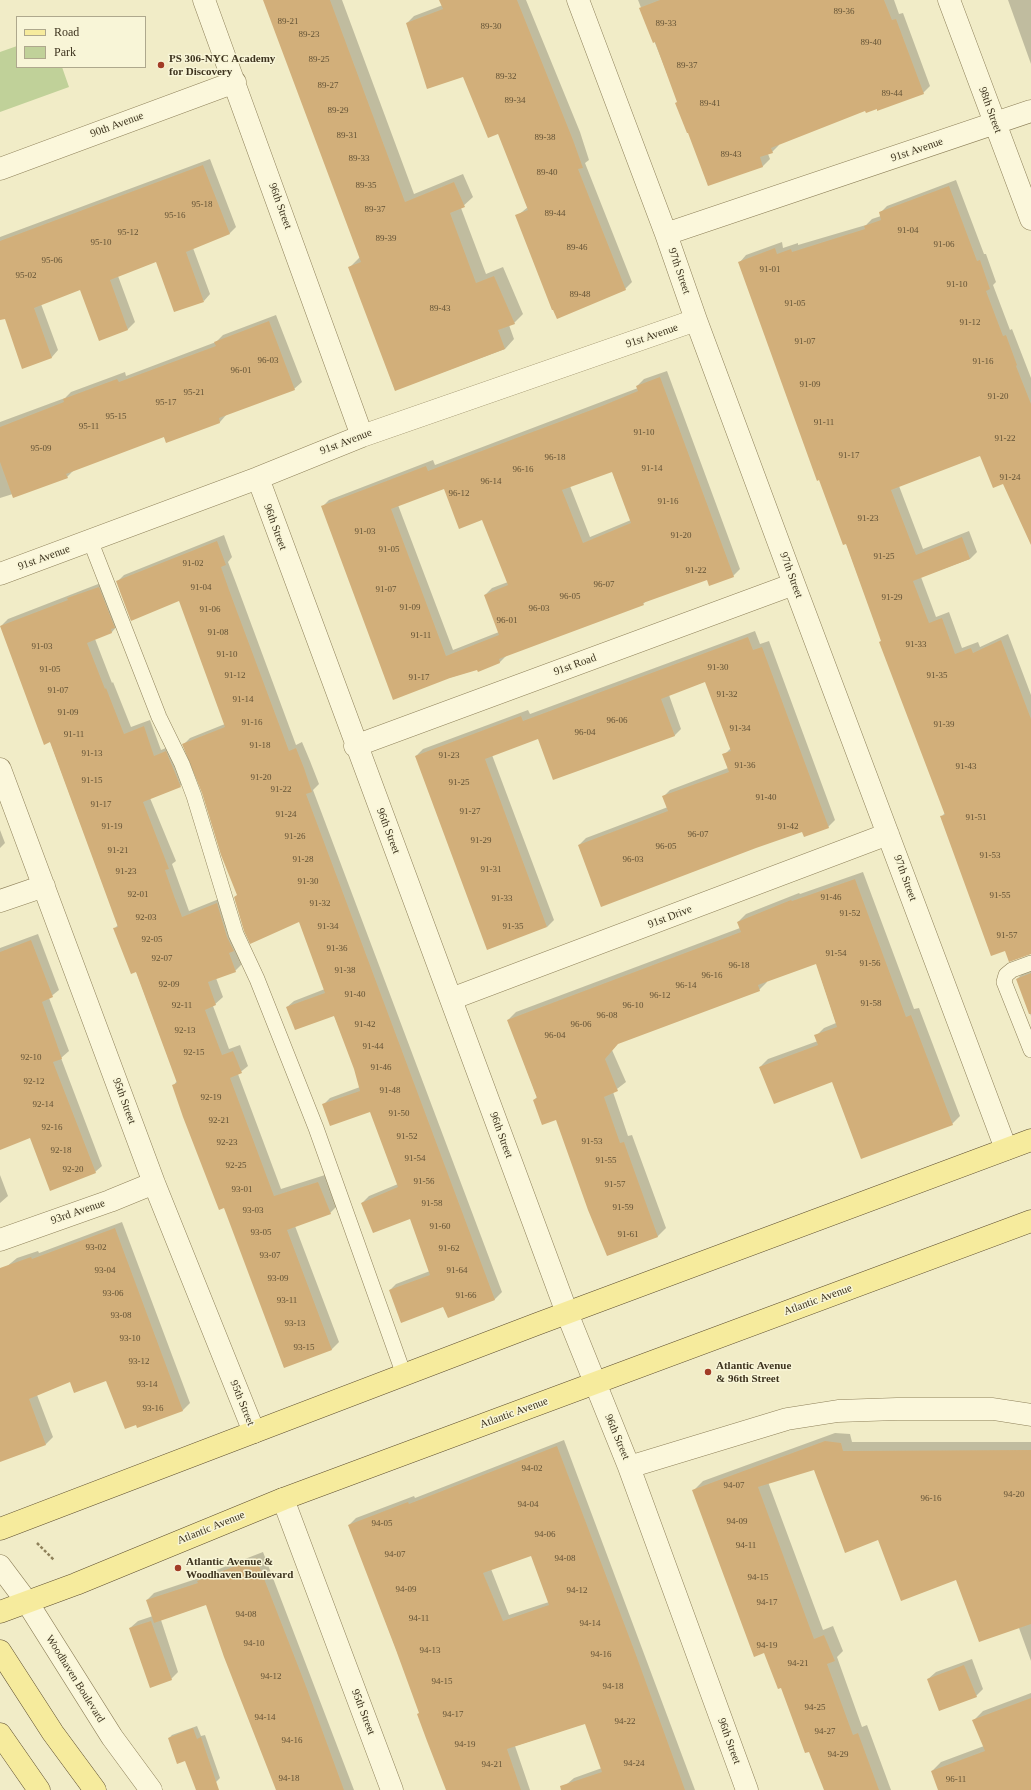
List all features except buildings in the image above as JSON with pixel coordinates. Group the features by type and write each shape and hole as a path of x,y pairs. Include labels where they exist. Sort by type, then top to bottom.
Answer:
{"main road":[{"path":"0,1529 567,1313 1031,1140"},
{"name":"Atlantic Avenue","path":"0,1612 283,1499 1031,1221"},
{"path":"0,1651 53,1733 95,1790"},
{"path":"5,1742 39,1790"}],"street":[{"name":"96th Street","path":"204,0 235,82 362,436"},
{"name":"97th Street","path":"578,0 666,234 696,320 794,584 1006,1149"},
{"name":"98th Street","path":"949,0 1031,219"},
{"name":"90th Avenue","path":"0,169 235,82"},
{"name":"91st Avenue","path":"666,234 1031,111"},
{"name":"91st Avenue","path":"0,574 258,478 362,436 696,320"},
{"name":"96th Street","path":"258,478 567,1313 629,1467 747,1790"},
{"name":"91st Road","path":"356,746 794,584"},
{"name":"95th Street","path":"0,769 154,1183 254,1432"},
{"name":"91st Drive","path":"451,999 888,834"},
{"path":"0,901 44,886"},
{"name":"93rd Avenue","path":"0,1240 110,1201 154,1183"},
{"path":"629,1467 787,1419 838,1411 897,1409 993,1409 1031,1415"},
{"name":"95th Street","path":"283,1499 392,1790"},
{"name":"Woodhaven Boulevard","path":"0,1566 27,1602 112,1737 151,1790"}],"lane":[{"path":"90,540 159,717 182,764 194,796 236,934 257,979 316,1128 404,1375"},
{"path":"1031,963 1012,970 1006,975 1004,982 1031,1050"}],"path":[{"path":"35,1541 54,1560"}],"green space":[{"path":"16,46 16,68 62,68 69,87 0,112 0,52"}],"place":[{"name":"PS 306-NYC Academy for Discovery","path":"161,65"},
{"name":"Atlantic Avenue & 96th Street","path":"708,1372"},
{"name":"Atlantic Avenue & Woodhaven Boulevard","path":"178,1568"}]}
